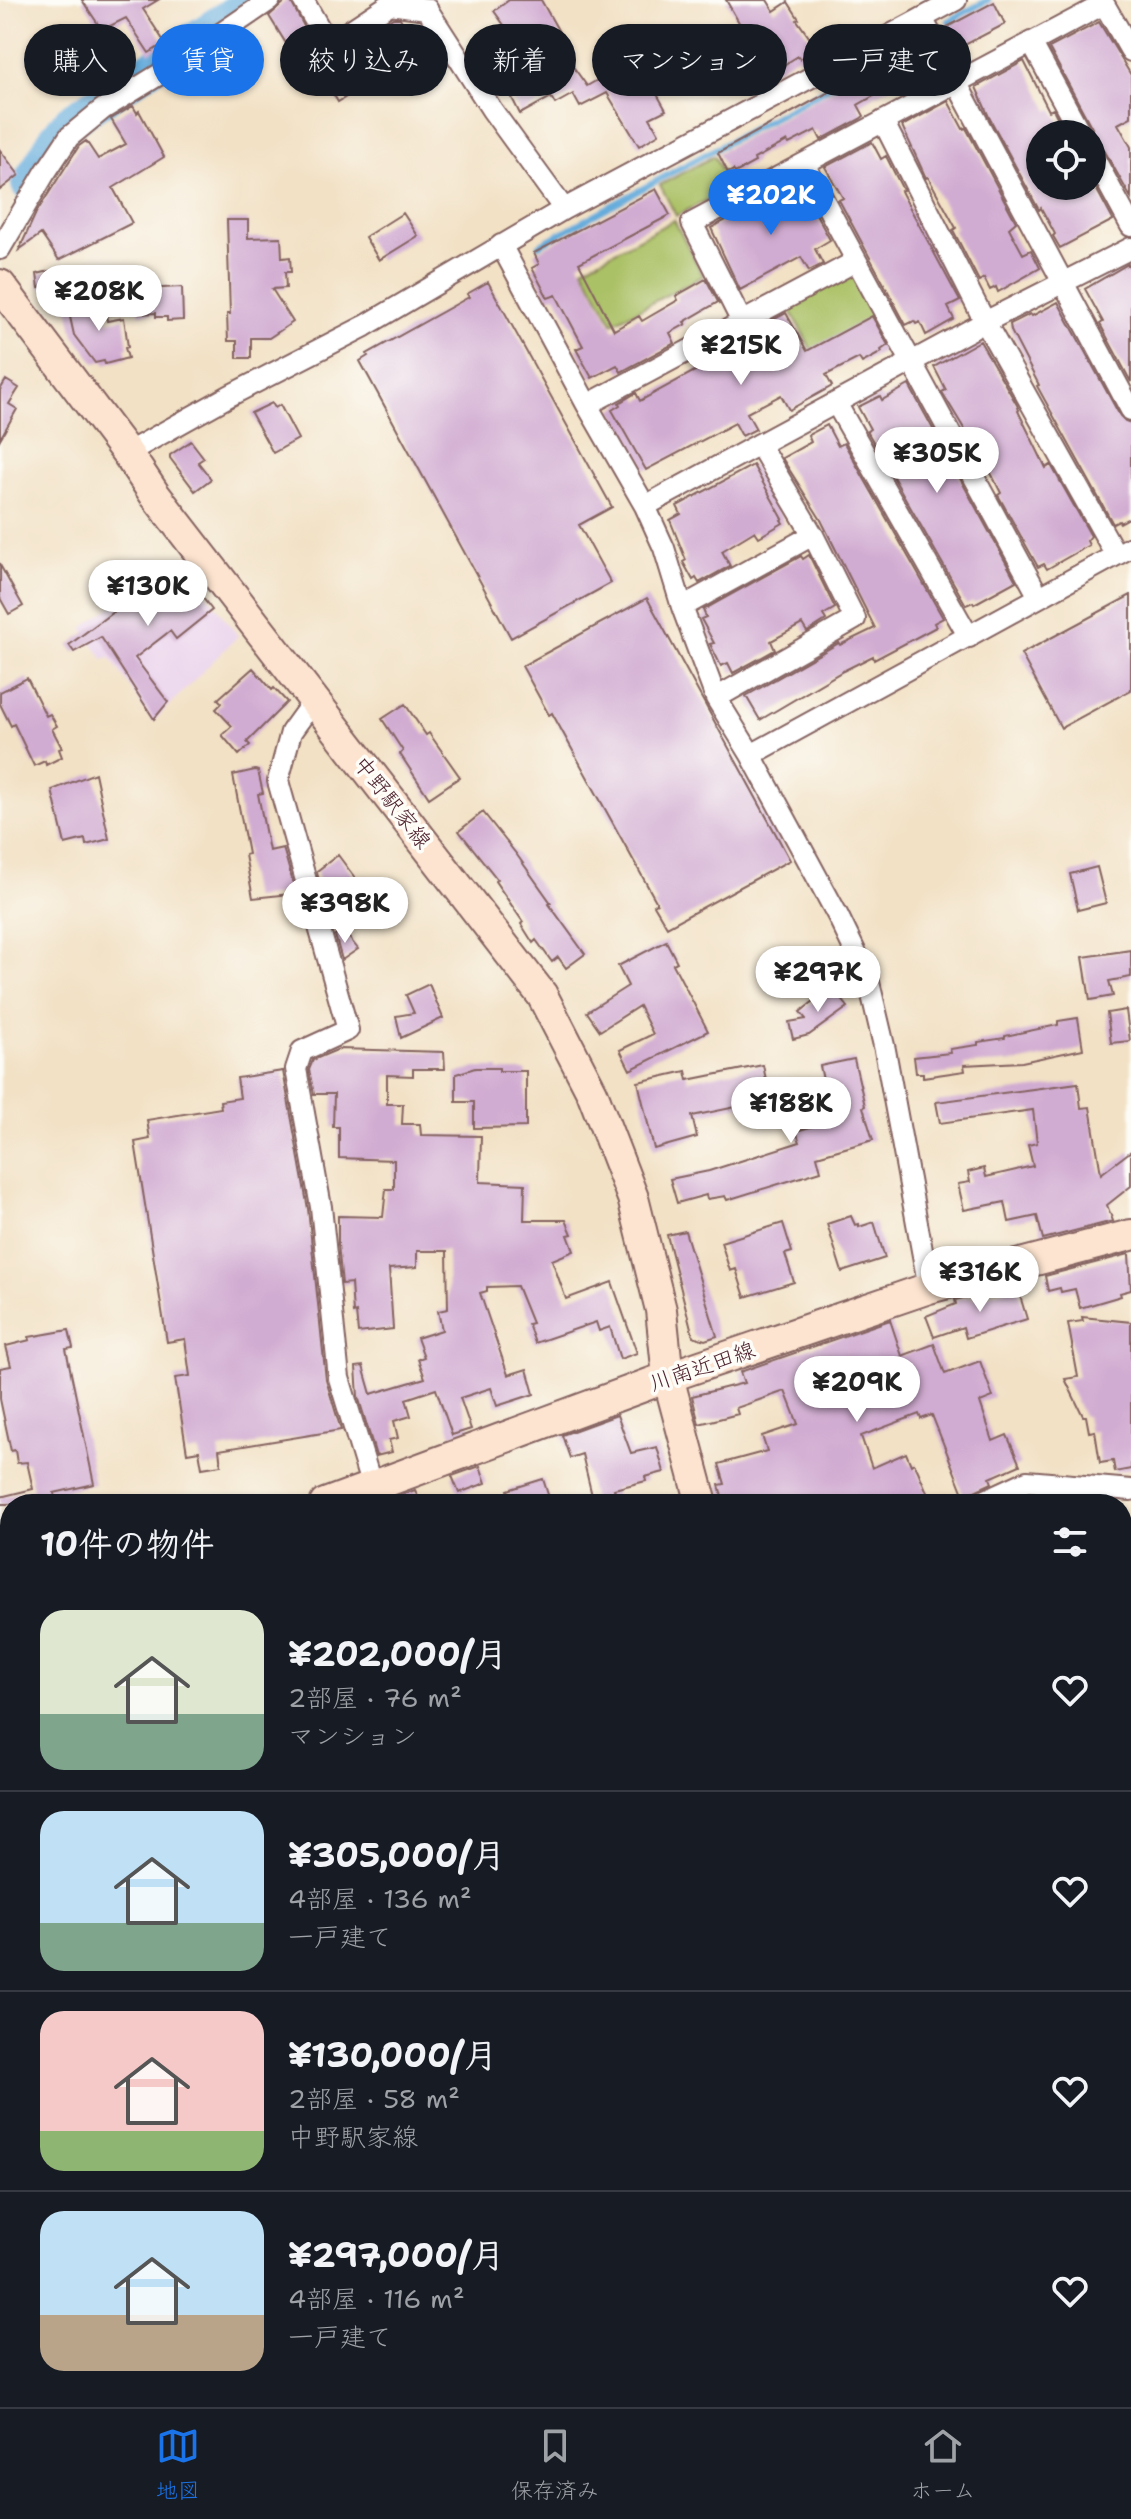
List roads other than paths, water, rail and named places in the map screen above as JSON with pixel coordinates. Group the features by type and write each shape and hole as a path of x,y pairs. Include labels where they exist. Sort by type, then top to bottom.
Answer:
{"main road":[{"name":"中野駅家線","path":"0,285 127,453 155,495 542,995 592,1092 633,1198 661,1310 668,1377 699,1494"},
{"name":"川南近田線","path":"353,1494 668,1377 929,1288 1131,1235"}],"street":[{"path":"0,249 69,137 103,109 270,0"},
{"path":"303,0 321,31 337,39 390,4 427,9 492,110 564,209"},
{"path":"127,453 365,326 564,209 956,0"},
{"path":"971,74 1104,4 1131,51"},
{"path":"922,18 925,24"},
{"path":"1031,42 1073,120"},
{"path":"742,322 692,223 929,96"},
{"path":"963,96 1131,410"},
{"path":"751,755 1124,551 985,322 883,121"},
{"path":"804,164 1039,597"},
{"path":"1106,180 1131,226"},
{"path":"501,245 645,506 664,548 716,698 751,755 868,978 885,1050 929,1288"},
{"path":"645,506 985,322 1131,248"},
{"path":"587,405 856,261"},
{"path":"836,403 969,637"},
{"path":"716,698 855,619 813,535 759,444"},
{"path":"682,607 813,535"},
{"path":"314,700 291,732 278,781 348,1030 302,1051 296,1069 321,1207 339,1378 372,1487"},
{"path":"999,1494 1027,1481 1131,1490"}],"waterway":[{"path":"28,184 56,137 70,121 253,0"},
{"path":"949,21 988,0"},
{"path":"539,245 813,96"}]}
